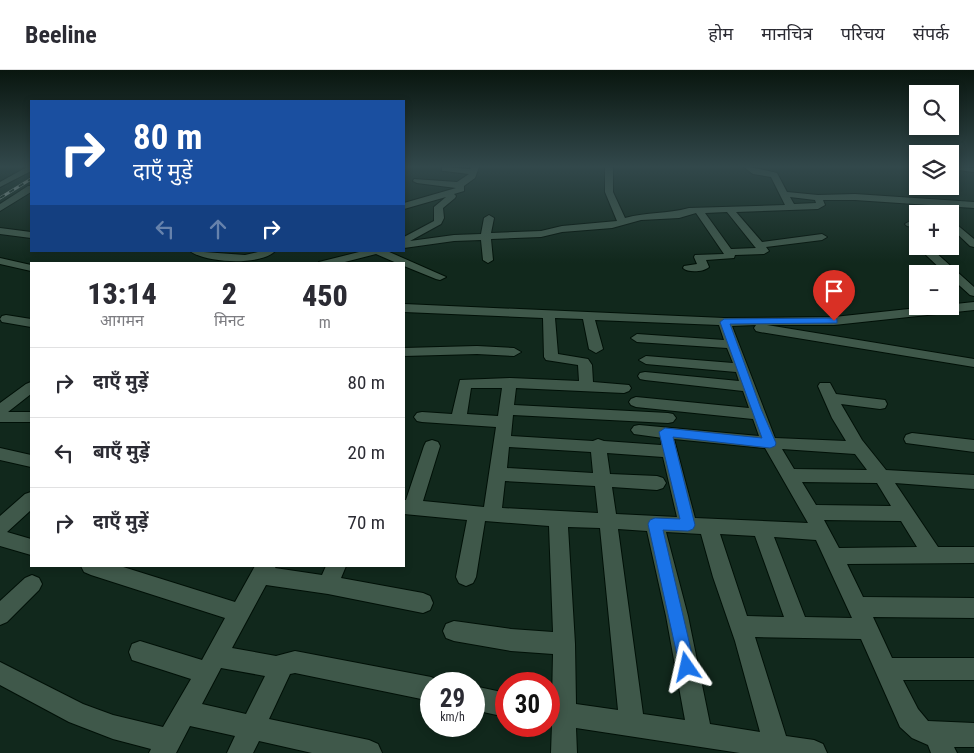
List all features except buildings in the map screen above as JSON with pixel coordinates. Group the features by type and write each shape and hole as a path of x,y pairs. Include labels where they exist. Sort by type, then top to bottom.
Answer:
{"street":[{"path":"0,208 18,199"},
{"path":"405,206 427,199"},
{"path":"405,239 438,222 440,218 438,206 446,199"},
{"path":"612,199 622,222"},
{"path":"787,199 791,207"},
{"path":"405,244 486,236 538,234 562,229 622,222 640,217 678,216 688,211 820,206 819,199"},
{"path":"883,199 974,205"},
{"path":"699,211 724,248 729,252 764,251 729,209"},
{"path":"488,260 486,236 489,218"},
{"path":"959,226 974,228"},
{"path":"0,231 30,235"},
{"path":"959,231 973,242"},
{"path":"759,245 822,237"},
{"path":"959,240 973,242"},
{"path":"201,252 230,257 258,256 270,252"},
{"path":"333,262 373,252"},
{"path":"379,252 401,262"},
{"path":"688,268 704,267 698,257 729,257 729,252"},
{"path":"932,255 974,293"},
{"path":"0,262 30,268"},
{"path":"405,264 440,277"},
{"path":"405,308 751,322 834,321 974,306"},
{"path":"549,314 551,357 584,362 586,386"},
{"path":"588,316 596,349"},
{"path":"6,319 30,323"},
{"path":"724,322 770,443 822,532 910,718 917,728 940,743 974,735"},
{"path":"751,322 757,327 766,330 974,362"},
{"path":"637,338 732,344"},
{"path":"405,352 477,350 514,352"},
{"path":"646,360 742,368"},
{"path":"645,376 748,387"},
{"path":"459,419 465,383 624,388"},
{"path":"466,577 497,474 510,383"},
{"path":"0,410 30,389"},
{"path":"880,404 828,392 840,418 859,448 881,476 933,555"},
{"path":"636,402 758,414"},
{"path":"0,416 30,417"},
{"path":"422,417 459,419 505,416 667,425 770,443 859,448"},
{"path":"639,430 667,425"},
{"path":"667,425 670,451 698,526 723,577 741,626 777,747"},
{"path":"912,439 974,446"},
{"path":"502,441 598,445 670,451"},
{"path":"598,445 632,725"},
{"path":"432,446 408,508 655,524 822,532"},
{"path":"0,454 30,461"},
{"path":"497,474 657,483"},
{"path":"788,475 881,476 974,482"},
{"path":"4,519 30,500"},
{"path":"810,512 905,514"},
{"path":"558,518 564,644 560,684"},
{"path":"655,524 677,616 700,735"},
{"path":"762,529 798,627"},
{"path":"0,538 30,547"},
{"path":"834,556 974,555"},
{"path":"94,567 240,613"},
{"path":"328,585 336,567"},
{"path":"0,674 77,714 165,747 186,714 263,571 423,603"},
{"path":"0,615 32,584"},
{"path":"858,607 974,608"},
{"path":"741,626 868,629"},
{"path":"454,632 511,640 564,644"},
{"path":"140,652 212,664 271,666 295,662 420,687"},
{"path":"240,753 283,665"},
{"path":"887,669 974,669"},
{"path":"186,714 369,753"},
{"path":"560,714 814,753"},
{"path":"560,731 564,753"}],"route":[{"path":"687,667 655,524 688,525 665,432 770,443 724,322 834,321"}]}
